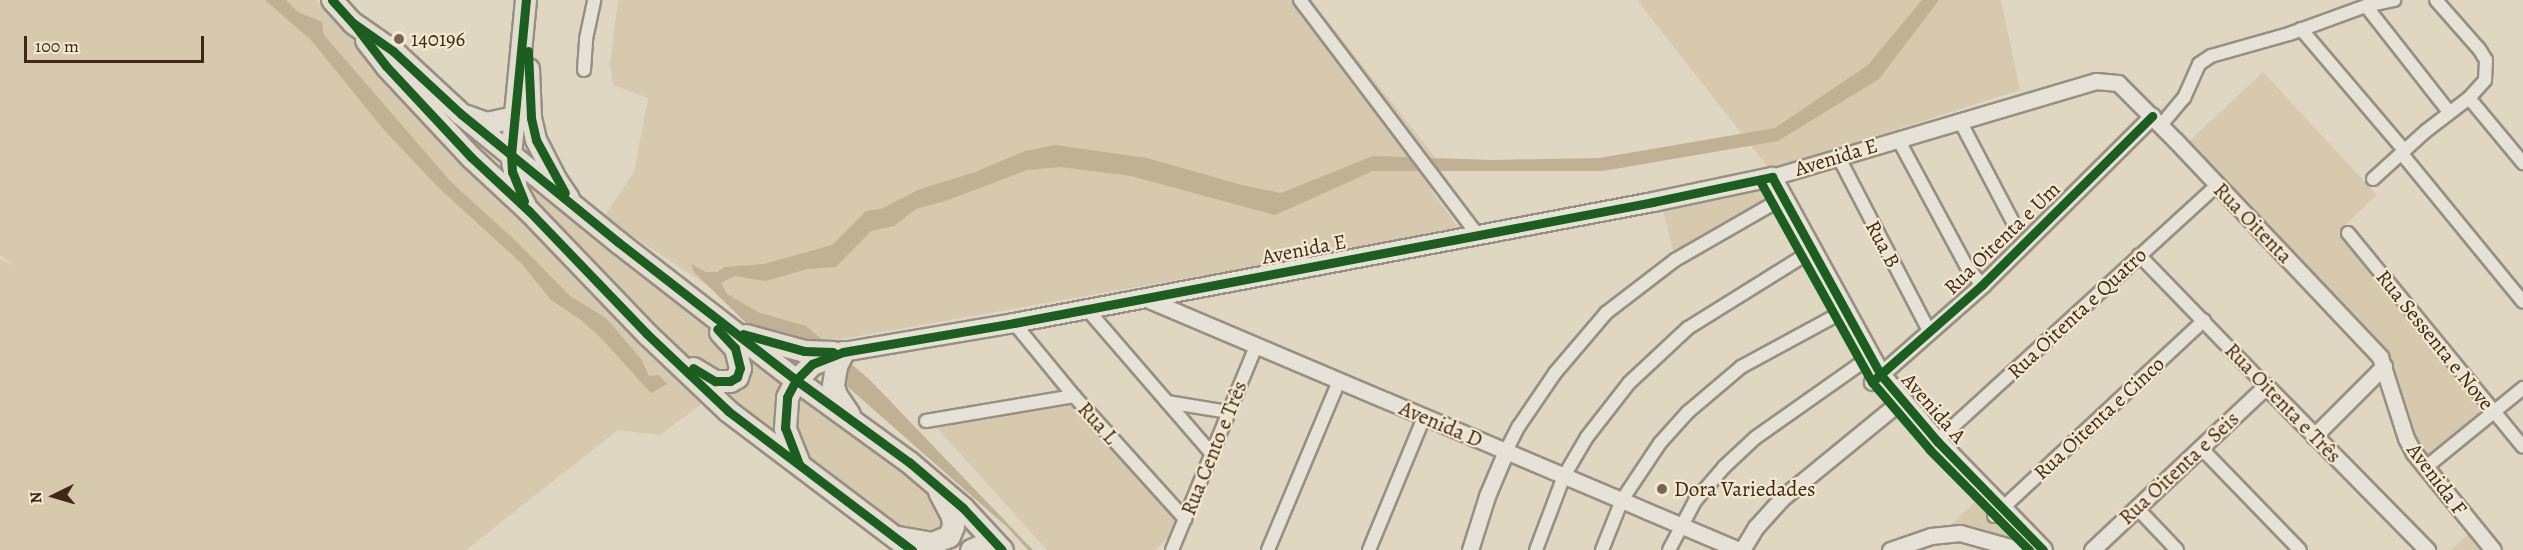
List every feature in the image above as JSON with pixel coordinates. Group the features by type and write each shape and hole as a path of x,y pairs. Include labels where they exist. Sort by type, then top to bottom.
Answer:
{"highway":[{"path":"353,22 393,51 461,114 618,242 796,380 931,480 963,508 1002,550"},
{"path":"353,22 386,66 471,156 529,211 647,334 728,411 912,550"},
{"path":"461,114 486,123 515,117"},
{"path":"618,242 638,264 727,338 739,359 740,368 737,377 723,382 704,376 647,334"},
{"path":"734,332 810,356 843,352 833,378 836,395 857,424"},
{"path":"799,464 784,428 788,398 810,356"},
{"path":"895,537 932,543 949,536 953,526 952,516 931,480"},
{"path":"971,550 978,547 990,550"}],"main road":[{"path":"332,0 353,22"},
{"path":"526,9 511,155 517,189 529,211"},
{"path":"526,9 531,118 536,140 556,179 577,209"},
{"name":"Avenida E","path":"843,352 1014,323 1766,179"},
{"name":"Avenida A","path":"1766,179 1892,408 1998,512 2043,550"},
{"name":"Avenida A","path":"1778,201 1802,257 1834,316 1865,360"},
{"name":"Avenida A","path":"1876,378 1937,441 2029,550"}],"street":[{"path":"585,70 586,39 594,0"},
{"path":"1300,0 1478,235"},
{"path":"2156,121 2184,98 2199,64 2220,51 2301,28 2366,6 2394,0"},
{"path":"2373,180 2403,152 2469,98 2485,80 2486,60 2436,0"},
{"path":"2366,6 2450,112"},
{"path":"2301,28 2523,302"},
{"name":"Avenida E","path":"1766,179 2096,81 2118,83"},
{"name":"Rua Oitenta","path":"2118,83 2367,342 2384,366"},
{"path":"2469,98 2523,163"},
{"path":"1960,121 2012,220"},
{"name":"Rua Oitenta e Um","path":"1876,378 1982,285 2156,121"},
{"path":"1898,139 1967,267 1982,285"},
{"name":"Rua B","path":"1838,156 1929,331"},
{"name":"Rua Oitenta e Quatro","path":"1937,441 2217,185"},
{"path":"1469,550 1506,451 1555,373 1606,313 1675,260 1778,201"},
{"name":"Rua Sessenta e Nove","path":"2348,233 2523,447"},
{"name":"Rua Oitenta e Três","path":"2139,255 2427,550"},
{"path":"1536,550 1564,476 1587,437 1629,383 1688,328 1802,257"},
{"name":"Avenida D","path":"1142,297 1741,550"},
{"path":"1086,308 1212,454"},
{"path":"1602,550 1622,500 1660,443 1713,389 1741,367 1834,316"},
{"name":"Rua Oitenta e Cinco","path":"1998,512 2204,320"},
{"name":"Rua L","path":"1014,323 1074,396 1185,519"},
{"name":"Rua Cento e Três","path":"1172,550 1256,346"},
{"path":"1669,550 1680,525 1695,501 1755,438 1865,360"},
{"path":"2314,436 2384,366"},
{"name":"Avenida F","path":"2384,366 2406,438 2424,468 2493,550"},
{"path":"1268,550 1339,381"},
{"name":"Rua Oitenta e Seis","path":"2092,550 2266,386"},
{"path":"2424,468 2523,387"},
{"path":"926,421 1074,396"},
{"path":"1167,402 1228,412"},
{"path":"1741,550 1756,527 1781,499 1892,408"},
{"path":"1369,550 1424,417"},
{"path":"2201,448 2300,550"},
{"path":"2137,508 2177,550"},
{"path":"1890,550 1931,536 1960,533 2021,550"}],"shaded area":[{"path":"0,0 316,0 703,403 660,435 618,430 466,550 0,550 0,259 16,267 0,255"},
{"path":"265,0 286,0 298,12 322,22 324,35 451,182 517,242 570,296 606,318 641,359 649,376 659,375 667,384 651,393 600,337 581,320 551,300 521,263 438,187 384,130 311,40"},
{"path":"618,0 1311,0 1435,157 1431,190 1458,227 1301,258 825,342 806,326 758,312 708,286 604,217 634,172 648,98 613,85 610,65"},
{"path":"1637,0 2001,0 2020,90 1770,170"},
{"path":"1922,0 1939,0 1879,79 1778,141 1603,171 1373,171 1275,215 1131,176 1061,167 1027,170 948,200 916,209 894,226 871,231 836,267 807,269 766,281 734,276 721,283 727,294 758,312 806,326 869,379 1033,550 1028,550 1007,527 799,344 747,324 694,272 691,264 706,272 717,272 725,267 764,264 832,245 866,211 881,209 920,189 975,172 1025,151 1055,145 1147,158 1242,185 1281,193 1373,156 1492,160 1599,158 1775,128 1868,65"},
{"path":"2263,72 2377,195 2342,228 2492,412 2424,467 2383,361 2183,147"},
{"path":"518,178 528,178 719,336 736,368 725,379 690,360 656,336 537,215"},
{"path":"1760,191 1766,205 1675,259 1662,207"},
{"path":"731,336 786,382 776,406 774,420 780,443 710,387 732,391 742,384"},
{"path":"797,388 925,485 949,528 926,542 880,520 836,487 795,445"},
{"path":"1071,402 1176,520 1170,536 1155,550 1047,550 937,428"},
{"path":"1977,500 2028,550 1945,530"},
{"path":"2475,528 2493,550 2451,550"}],"cycle path":[{"path":"332,0 386,66 471,157 529,211 647,334 728,411 912,550"},
{"path":"524,201 512,172 511,155 526,0"},
{"path":"353,23 393,51 461,114 618,242 796,380 909,462 963,508 1002,550"},
{"path":"528,51 531,118 536,140 565,193"},
{"path":"1874,380 1982,285 2152,116"},
{"path":"799,464 785,428 787,397 796,380 812,364 843,352 1014,323 1653,202 1772,177 1881,375 1937,441 2043,550"},
{"path":"1760,181 1872,382 1930,450 2029,550"},
{"path":"693,368 715,381 730,381 737,377 740,368 735,348 717,329"},
{"path":"743,334 804,351 833,352"}],"place":[{"name":"140196","path":"399,39"},
{"name":"Dora Variedades","path":"1662,489"}]}
